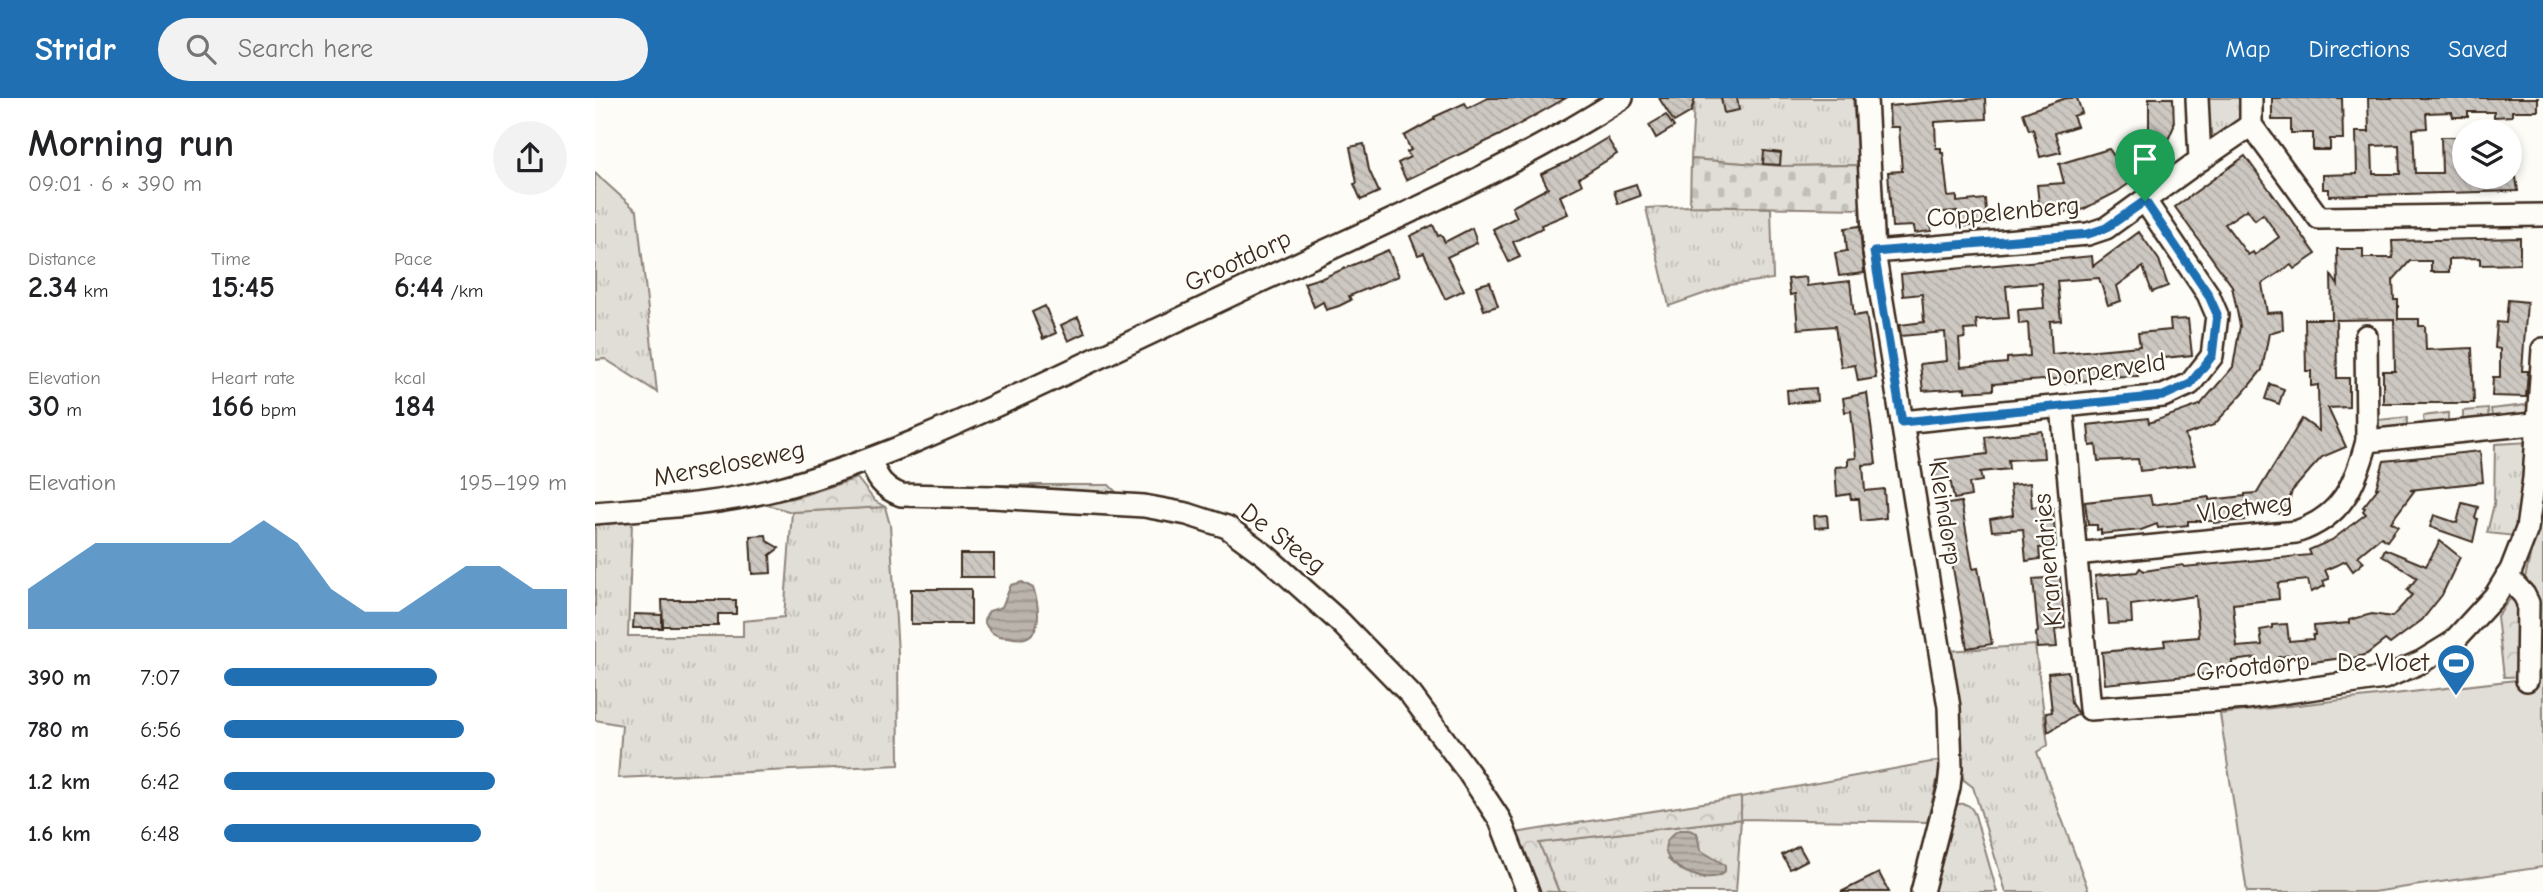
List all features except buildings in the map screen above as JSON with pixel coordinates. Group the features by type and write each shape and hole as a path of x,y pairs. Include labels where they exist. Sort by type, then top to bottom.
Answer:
{"street":[{"name":"Grootdorp","path":"871,460 983,412 1409,213 1550,142 1622,98"},
{"name":"Kleindorp","path":"1866,98 1874,252 1949,707 1949,787 1922,892"},
{"path":"2197,98 2200,160"},
{"path":"2251,98 2252,125 2319,218 2543,215"},
{"name":"Coppelenberg","path":"1874,252 2088,234 2106,228 2252,125"},
{"name":"Dorperveld","path":"1902,422 2163,396 2190,384 2212,356 2217,314 2208,294 2145,201"},
{"name":"Vloetweg","path":"2075,554 2261,536 2307,529 2327,517 2346,498 2367,441 2366,336"},
{"name":"Grootdorp","path":"2089,709 2247,698 2384,678 2421,662 2452,643 2495,596 2507,576 2527,529 2540,424 2543,349"},
{"name":"Kranendries","path":"2061,406 2089,709"},
{"path":"2367,441 2540,424"},
{"name":"Merseloseweg","path":"595,513 692,504 771,490 871,460"},
{"name":"De Steeg","path":"871,460 876,476 887,489 901,495 993,497 1144,506 1187,514 1227,527 1265,555 1341,622 1411,695 1500,820 1528,892"},
{"path":"2507,576 2528,603 2527,680"}],"green space":[{"path":"1691,98 1853,98 1858,165 1783,166 1691,159 1694,103"},
{"path":"2203,98 2243,98 2242,119 2207,144"},
{"path":"1691,159 1782,166 1858,165 1862,209 1690,206"},
{"path":"595,173 637,211 657,392 605,359 595,360"},
{"path":"1646,208 1771,208 1773,279 1729,285 1669,306"},
{"path":"2536,404 2534,414 2493,423 2491,409"},
{"path":"2488,409 2489,424 2463,426 2463,411"},
{"path":"2448,413 2448,428 2424,430 2423,416"},
{"path":"2378,415 2379,420 2407,417 2407,432 2379,430 2374,420"},
{"path":"2530,442 2518,518 2521,521 2515,536 2487,533 2494,504 2495,444"},
{"path":"857,478 875,501 885,507 792,512 764,504 801,496"},
{"path":"967,485 1109,485 1119,495 954,488"},
{"name":"De Vloet","path":"2543,502 2543,867 2373,892 2247,892 2220,714 2516,680 2520,599"},
{"path":"885,507 890,525 898,653 899,765 618,778 622,725 595,720 595,524 632,522 628,636 743,636 743,621 784,617 792,512"},
{"path":"2517,590 2534,676 2504,677 2497,616"},
{"path":"2035,645 2048,745 2037,752 2089,892 2006,892 1973,787 1964,780 1959,768 1948,651"},
{"path":"1942,760 1927,822 1741,819 1741,797"},
{"path":"1741,797 1741,819 1539,843 1559,892 1541,892 1515,833"},
{"path":"1958,804 1969,806 1975,815 1997,892 1931,892 1952,810"},
{"path":"1741,819 1736,892 1559,892 1538,843","holes":["1698,837 1697,846 1704,855 1704,879 1679,869 1668,859"]}],"shaded area":[{"path":"1022,582 1033,588 1035,594 1038,616 1035,629 1031,635 1023,638 996,635 990,631 984,620 989,611 1002,607 1011,585"},
{"path":"1679,830 1697,833 1700,850 1725,865 1725,871 1716,876 1704,877 1679,868 1670,860 1666,850 1668,840"}],"place":[{"name":"De Vloet","path":"2456,697"}],"route":[{"path":"2145,201 2208,294 2217,314 2212,356 2190,384 2163,396 1902,422 1874,252 2088,234 2106,228 2145,201"}]}
